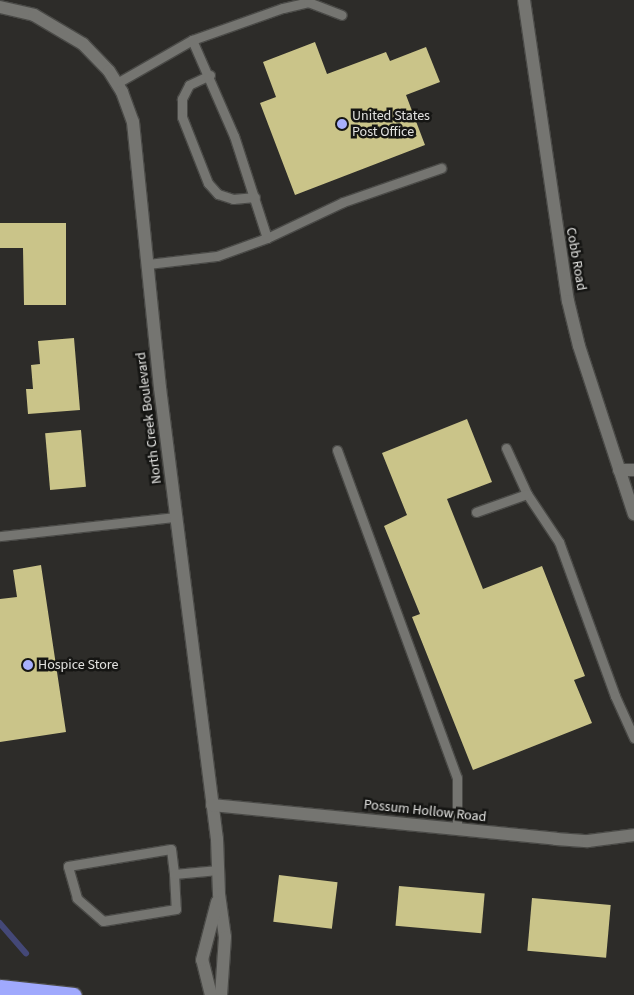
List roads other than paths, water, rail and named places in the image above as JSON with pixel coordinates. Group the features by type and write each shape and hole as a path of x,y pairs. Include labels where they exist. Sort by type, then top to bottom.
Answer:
{"highway":[{"path":"0,987 74,995"}],"street":[{"name":"Cobb Road","path":"524,0 568,301 634,514"},
{"name":"North Creek Boulevard","path":"0,7 34,15 84,44 117,83 128,107 136,137 176,517 212,805 219,894 226,937 221,995"},
{"path":"619,470 634,470"},
{"name":"Possum Hollow Road","path":"212,805 588,841 634,835"},
{"name":"North Creek Boulevard","path":"212,995 202,960 219,894"}],"lane":[{"path":"117,83 192,40 308,2 342,15"},
{"path":"192,40 210,75 255,197 267,238"},
{"path":"210,75 189,85 182,99 182,117 208,183 218,194 234,199 255,197"},
{"path":"148,264 217,256 267,238 344,202 441,168"},
{"path":"506,448 527,494 558,542 615,696 634,738"},
{"path":"337,450 457,778 457,829"},
{"path":"476,512 527,494"},
{"path":"0,536 176,517"},
{"path":"171,849 174,874 176,908 103,921 76,898 68,866 171,849"},
{"path":"174,874 218,870"}],"waterway":[{"path":"0,923 26,953"}],"place":[{"name":"United States Post Office","path":"342,124"},
{"name":"Hospice Store","path":"28,665"}]}
